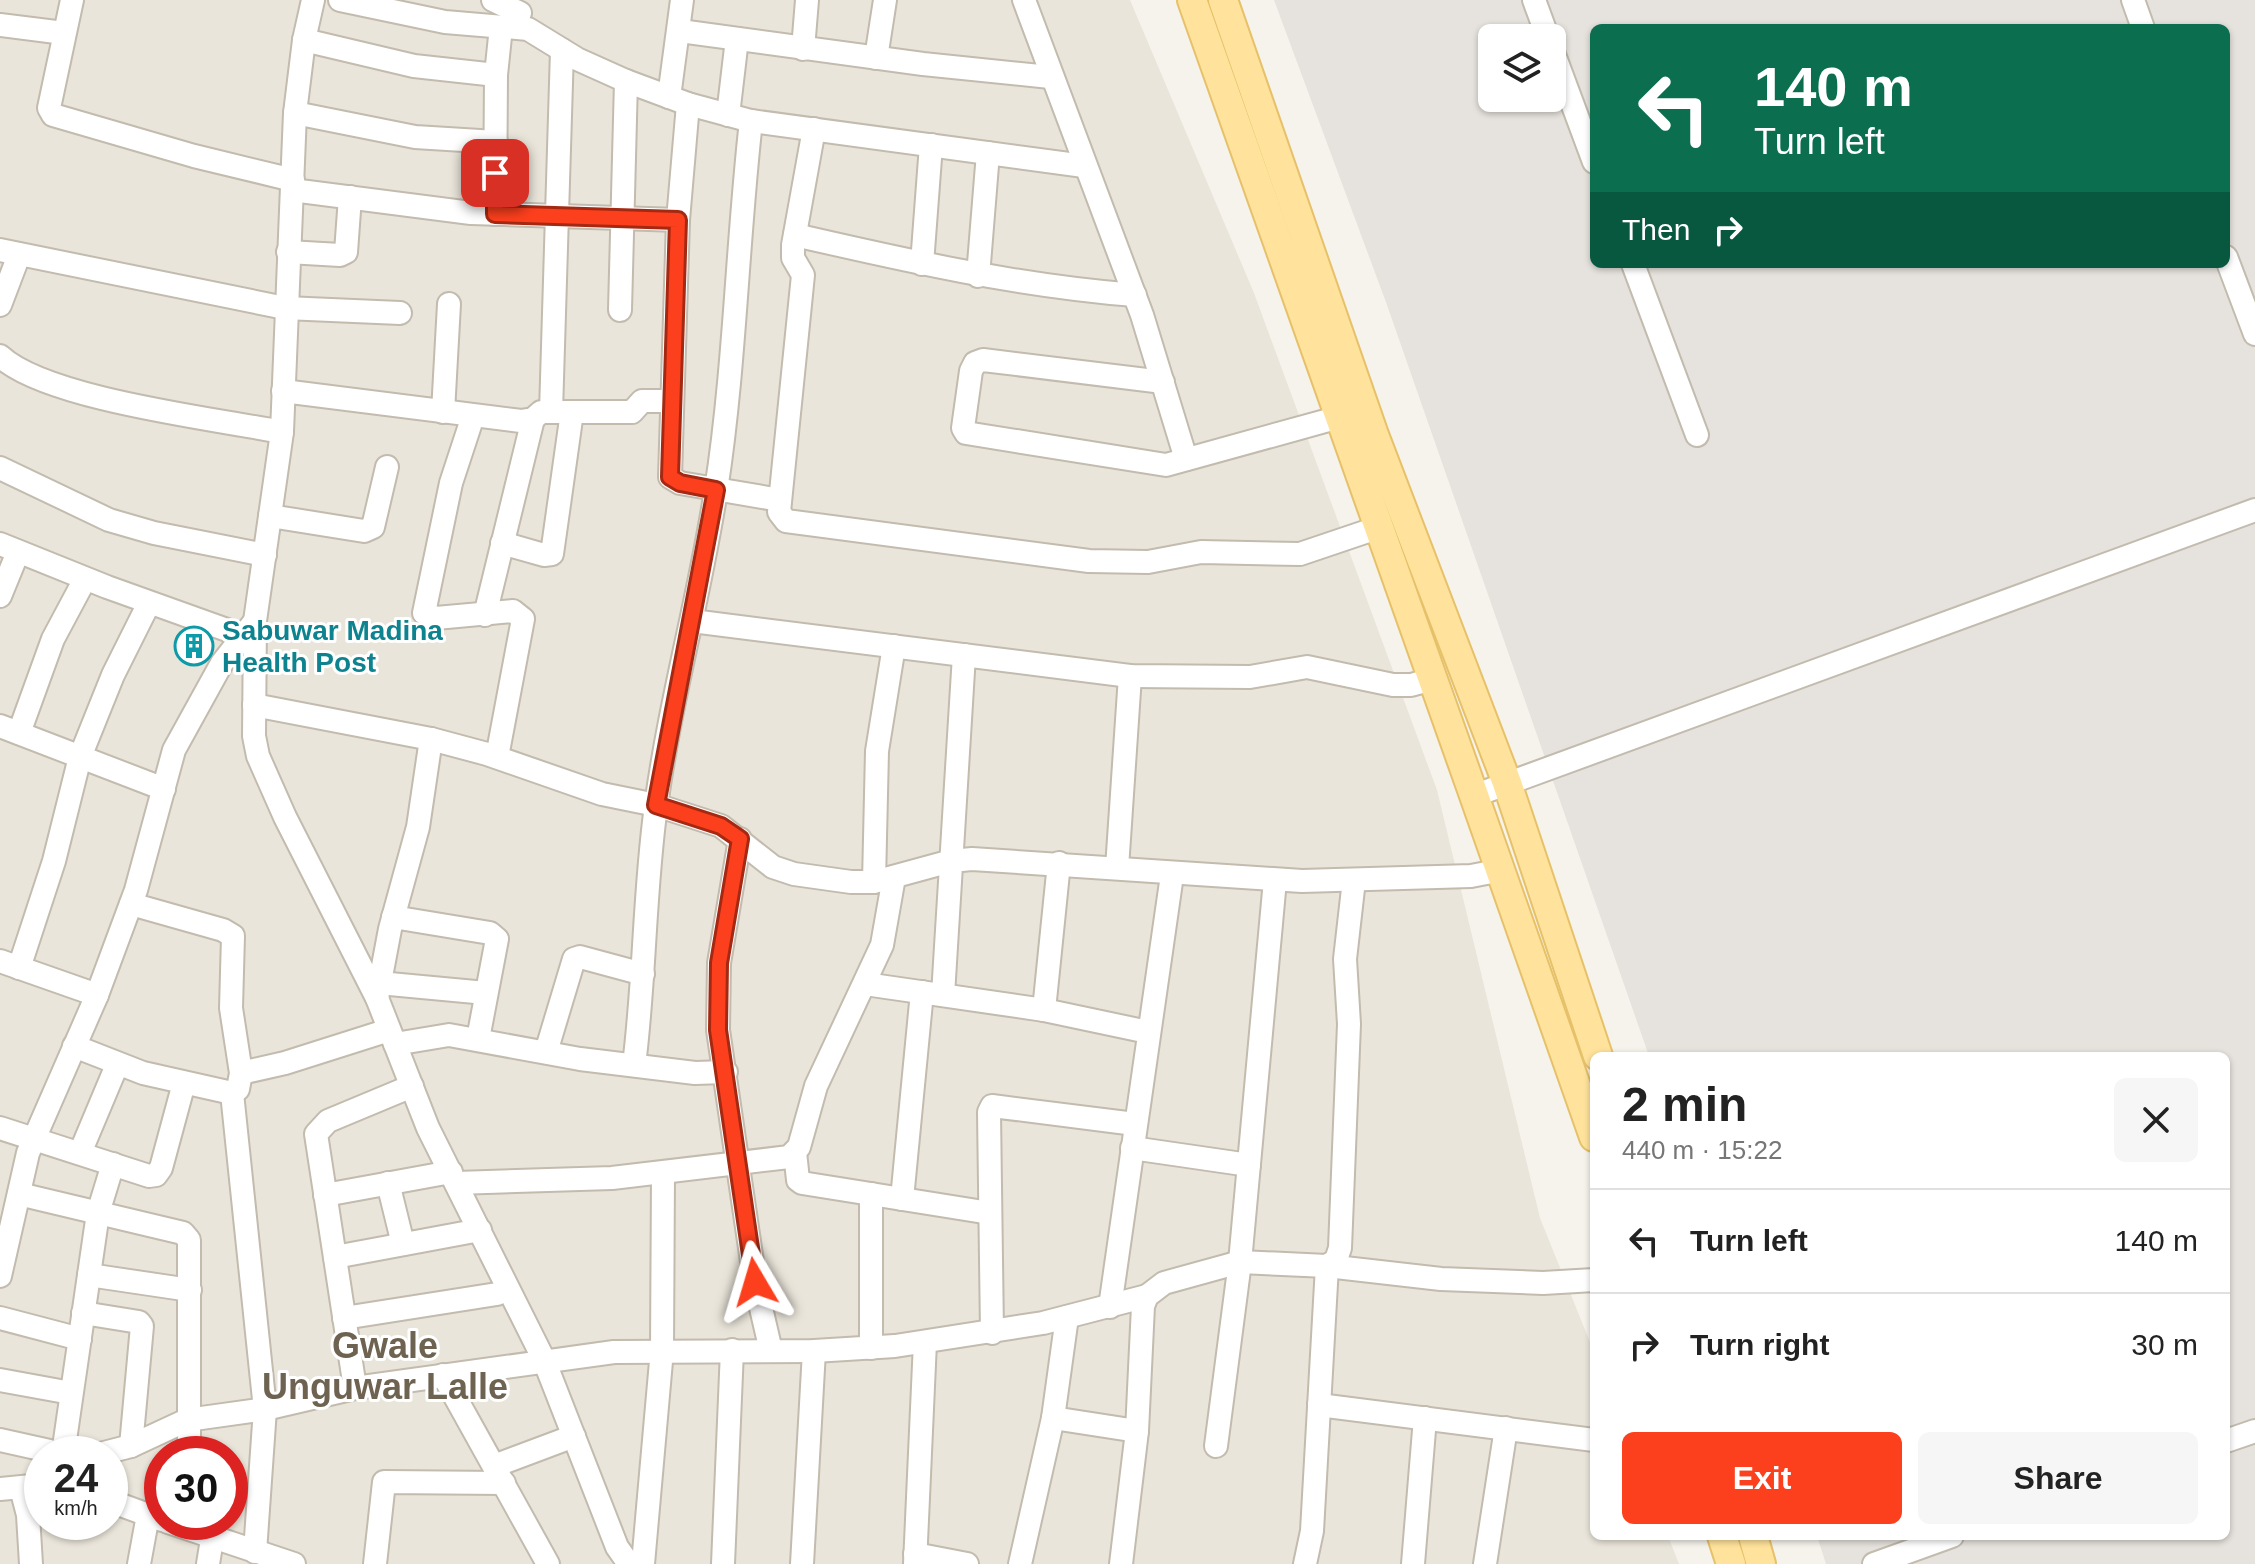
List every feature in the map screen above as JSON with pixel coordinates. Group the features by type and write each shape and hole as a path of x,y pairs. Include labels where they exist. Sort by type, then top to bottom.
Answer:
{"main road":[{"path":"1192,0 1336,418 1476,795 1590,1125"},
{"path":"1223,0 1374,435 1507,783 1597,1052"},
{"path":"1723,1540 1731,1564"},
{"path":"1754,1540 1761,1564"}],"street":[{"path":"72,0 49,108 59,119 292,185 350,197 495,214 678,220"},
{"path":"313,0 304,40 295,113 282,432 265,555 248,628 258,756 285,817 378,990 392,1037 412,1086 453,1177 544,1360 617,1547 629,1564"},
{"path":"340,0 445,22 515,17"},
{"path":"493,0 562,50 626,81 678,101 751,121 1084,166"},
{"path":"682,0 670,477 680,483 780,500"},
{"path":"803,49 807,0"},
{"path":"876,58 885,0"},
{"path":"1024,0 1050,77 1135,295 1186,459"},
{"path":"1534,0 1543,24"},
{"path":"2133,0 2142,24"},
{"path":"495,214 496,75 515,17"},
{"path":"0,25 64,33"},
{"path":"680,31 803,49 1050,77"},
{"path":"728,115 737,39"},
{"path":"304,40 427,68 496,75"},
{"path":"502,543 544,555 552,554 552,415 562,50"},
{"path":"620,310 619,219 626,81"},
{"path":"1566,87 1590,151"},
{"path":"295,113 415,137 496,142"},
{"path":"634,1065 656,805 716,490 730,382 738,230 751,121"},
{"path":"814,129 793,258 803,275 803,296 779,512 786,521 1089,561 1148,562 1201,552 1300,554 1377,528"},
{"path":"922,264 931,145"},
{"path":"978,276 988,153"},
{"path":"288,252 340,255 346,252 350,197"},
{"path":"795,235 978,276 1064,290 1135,295"},
{"path":"0,305 9,253 285,308 400,313"},
{"path":"1634,268 1697,435"},
{"path":"2230,268 2255,334"},
{"path":"443,412 449,304"},
{"path":"0,356 38,378 104,398 282,432"},
{"path":"1163,382 983,360 975,363 971,371 963,428 966,433 1150,465 1186,459 1336,418"},
{"path":"283,391 473,416 632,412 642,401 672,401"},
{"path":"485,615 502,543 552,415"},
{"path":"473,416 451,483 424,613 436,618 513,611 523,619 497,757"},
{"path":"270,516 364,531 373,527 387,467"},
{"path":"0,468 109,520 265,555"},
{"path":"1476,795 2255,510"},
{"path":"0,596 9,548 149,603 248,628"},
{"path":"85,579 10,730 164,789"},
{"path":"97,995 9,964 54,861 80,757 113,675 149,603"},
{"path":"692,621 1130,676 1250,677 1307,667 1393,685 1411,685 1433,679"},
{"path":"0,1276 35,1138 97,995 131,904 174,750 190,715 248,628"},
{"path":"894,646 877,751 884,880 882,945 816,1086 795,1152 798,1180 990,1213"},
{"path":"902,1199 951,861 964,655"},
{"path":"1117,868 1130,676"},
{"path":"254,705 431,739 497,757 602,794 656,805 721,826 773,867 794,874 851,882 884,880 951,861 1059,863 1172,875 1275,880 1471,876 1502,870"},
{"path":"378,990 393,917 418,827 431,739"},
{"path":"740,839 719,963 718,1030 755,1282 771,1351"},
{"path":"1044,1010 1059,863"},
{"path":"1110,1307 1172,875"},
{"path":"1216,1446 1240,1262 1275,880"},
{"path":"1327,1266 1336,1260 1340,1248 1349,1024 1345,959 1354,880"},
{"path":"131,904 223,930 233,936 231,1008 236,1083 265,1409 255,1552"},
{"path":"393,917 494,935 497,939 478,1039"},
{"path":"546,1052 574,959 580,957 643,974"},
{"path":"865,984 1044,1010 1148,1032"},
{"path":"378,990 486,993"},
{"path":"74,1046 117,1065 184,1083 236,1083 285,1063 392,1037 449,1035 634,1065 726,1072"},
{"path":"80,1153 117,1065"},
{"path":"0,1128 149,1176 156,1175 161,1168 184,1083"},
{"path":"355,1388 316,1134 319,1127 412,1086"},
{"path":"992,1333 989,1112 992,1106 1135,1124"},
{"path":"1132,1148 1249,1165"},
{"path":"325,1195 388,1183 453,1177 663,1174 789,1157 795,1152"},
{"path":"65,1436 98,1213 113,1164"},
{"path":"643,1564 662,1350 663,1174"},
{"path":"388,1183 403,1244"},
{"path":"19,1194 183,1233 190,1244 188,1436"},
{"path":"871,1194 871,1348"},
{"path":"335,1257 480,1230"},
{"path":"128,1447 187,1420 265,1409 355,1388 544,1360 662,1350 814,1351 871,1348 992,1333 1110,1307 1147,1296 1164,1283 1240,1262 1327,1266 1441,1279 1543,1283 1590,1280"},
{"path":"1305,1564 1312,1531 1327,1266"},
{"path":"89,1275 190,1290"},
{"path":"131,1446 143,1332 139,1322 143,1283"},
{"path":"344,1318 497,1294"},
{"path":"1121,1564 1137,1431 1143,1306 1147,1296"},
{"path":"83,1313 139,1322"},
{"path":"1020,1564 1053,1418 1067,1317"},
{"path":"0,1318 80,1339"},
{"path":"925,1342 915,1559 967,1564"},
{"path":"723,1564 732,1350"},
{"path":"802,1564 814,1351"},
{"path":"443,1375 548,1564"},
{"path":"0,1380 71,1393"},
{"path":"1319,1405 1590,1439"},
{"path":"1053,1418 1137,1431"},
{"path":"1413,1564 1425,1418"},
{"path":"1485,1564 1506,1428"},
{"path":"2230,1440 2255,1431"},
{"path":"375,1564 384,1482 499,1475 574,1436"},
{"path":"0,1440 24,1445"},
{"path":"21,1487 28,1515 31,1564"},
{"path":"139,1564 155,1540"},
{"path":"208,1564 212,1540"},
{"path":"215,1540 283,1563"},
{"path":"1874,1564 1941,1540"}],"shaded area":[{"path":"0,0 1130,0 1254,293 1437,790 1540,1218 1590,1342 1590,1540 1670,1540 1679,1564 0,1564"},
{"path":"1274,0 2255,0 2255,1564 1826,1564 1818,1540 2230,1540 2230,1052 1648,1052 1387,305"}],"place":[{"name":"Sabuwar Madina Health Post","path":"194,646"}],"district":[{"name":"Gwale Unguwar Lalle","path":"385,1366"}],"route":[{"path":"495,173 495,214 678,220 670,477 680,483 716,490 656,805 721,826 740,839 719,963 718,1030 755,1282"}]}
